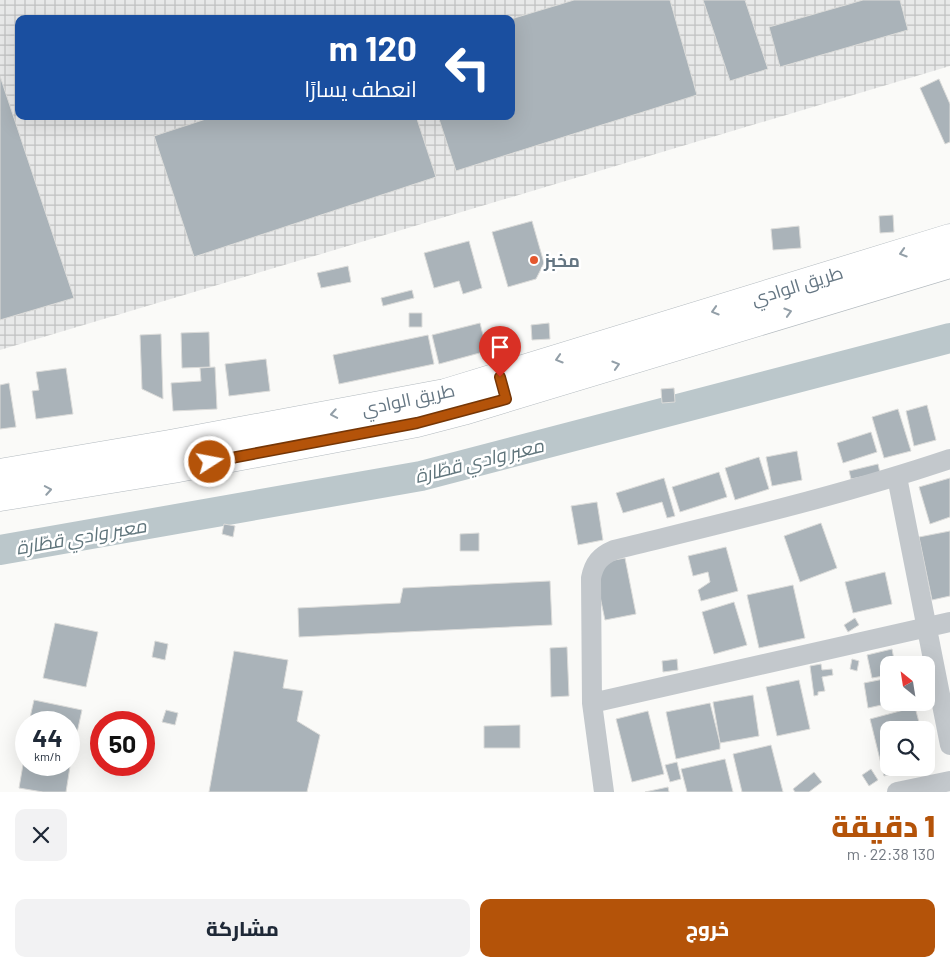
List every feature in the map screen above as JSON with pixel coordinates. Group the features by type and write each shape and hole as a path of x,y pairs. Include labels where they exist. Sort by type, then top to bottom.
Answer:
{"main road":[{"name":"طريق الوادي","path":"0,497 173,469 417,423 503,388 943,254"},
{"name":"طريق الوادي","path":"0,473 409,401 444,393 503,388"}],"street":[{"path":"604,792 592,703 591,578 594,566 605,554 614,550 834,495 950,459"},
{"path":"897,477 950,744"},
{"path":"592,703 950,622"},
{"path":"897,792 950,780"}],"shaded area":[{"path":"0,0 950,0 950,66 0,350"}],"building":[{"path":"574,0 670,0 697,95 456,171 439,120 515,120 515,18"},
{"path":"703,0 745,0 768,69 730,81"},
{"path":"863,0 900,0 908,30 780,67 769,27"},
{"path":"0,76 74,298 0,320"},
{"path":"939,79 950,104 950,142 945,144 920,88"},
{"path":"203,120 417,120 436,177 194,257 154,136"},
{"path":"893,215 894,232 880,233 879,216"},
{"path":"532,221 544,263 536,279 508,287 492,232"},
{"path":"799,226 801,248 773,250 771,229"},
{"path":"469,241 482,288 463,294 459,281 434,288 424,253"},
{"path":"348,266 351,282 321,288 317,273"},
{"path":"412,290 414,298 383,306 381,298"},
{"path":"409,313 422,313 422,327 409,327"},
{"path":"480,323 487,351 439,364 432,335"},
{"path":"549,323 550,339 532,340 531,325"},
{"path":"209,332 210,367 182,368 181,333"},
{"path":"161,334 163,399 142,389 140,335"},
{"path":"428,335 434,364 339,384 333,355"},
{"path":"266,359 270,391 229,396 225,364"},
{"path":"215,367 217,409 173,411 171,383 201,381 200,368"},
{"path":"66,368 73,414 36,419 32,391 39,390 36,372"},
{"path":"9,383 16,427 0,429 0,385"},
{"path":"674,388 675,402 662,403 661,389"},
{"path":"927,405 936,440 914,446 906,411"},
{"path":"898,409 911,451 884,458 872,417"},
{"path":"871,432 877,452 843,463 837,443"},
{"path":"797,451 802,480 772,486 766,457"},
{"path":"759,457 769,489 735,500 725,468"},
{"path":"878,464 880,473 851,479 849,471"},
{"path":"719,472 727,497 680,512 672,487"},
{"path":"664,478 675,516 667,518 662,502 623,513 616,493"},
{"path":"950,478 950,517 930,524 919,487"},
{"path":"597,502 603,540 578,545 571,506"},
{"path":"821,523 837,568 800,582 784,536"},
{"path":"224,524 235,526 233,537 222,534"},
{"path":"950,531 950,596 932,600 919,537"},
{"path":"479,533 479,551 460,551 460,534"},
{"path":"726,547 738,591 701,601 698,590 710,582 708,572 693,576 688,556"},
{"path":"625,558 636,614 605,620 595,573 604,562"},
{"path":"885,572 892,604 853,613 845,582"},
{"path":"550,581 552,625 299,637 298,608 400,603 403,588"},
{"path":"793,585 805,638 759,648 747,595"},
{"path":"734,602 747,645 714,654 702,612"},
{"path":"855,618 859,625 848,632 844,625"},
{"path":"55,623 98,632 86,687 43,678"},
{"path":"155,641 168,644 165,660 152,657"},
{"path":"567,647 569,696 551,697 550,648"},
{"path":"892,649 893,656 880,656 880,677 872,678 867,655"},
{"path":"234,651 288,660 283,688 303,691 297,721 320,735 307,792 209,792"},
{"path":"677,659 678,670 663,672 662,661"},
{"path":"852,659 859,661 857,671 850,669"},
{"path":"821,664 822,670 832,669 833,675 822,677 825,691 818,692 818,695 814,696 810,666"},
{"path":"799,680 810,729 777,736 766,687"},
{"path":"880,680 880,705 868,708 864,683"},
{"path":"753,695 759,736 720,743 713,702"},
{"path":"34,700 82,710 80,719 80,711 32,711"},
{"path":"710,703 720,749 676,759 666,712"},
{"path":"166,710 178,713 175,725 162,722"},
{"path":"648,711 664,774 632,782 616,719"},
{"path":"900,711 916,711 919,721 880,721 880,760 870,719"},
{"path":"520,725 520,748 484,748 484,726"},
{"path":"771,745 783,792 742,792 733,754"},
{"path":"725,759 733,792 687,792 681,769"},
{"path":"677,762 681,779 670,782 665,765"},
{"path":"871,769 878,780 869,786 862,775"},
{"path":"814,772 822,782 809,792 795,792 793,789"},
{"path":"21,776 68,776 66,792 43,792 19,788"},
{"path":"668,787 669,792 645,792"}],"waterway":[{"name":"معبر وادي قطّارة","path":"0,550 421,476 950,338"}],"place":[{"name":"مخبز","path":"534,260"}],"route":[{"path":"210,462 417,423 463,412 506,399 500,377"}]}
